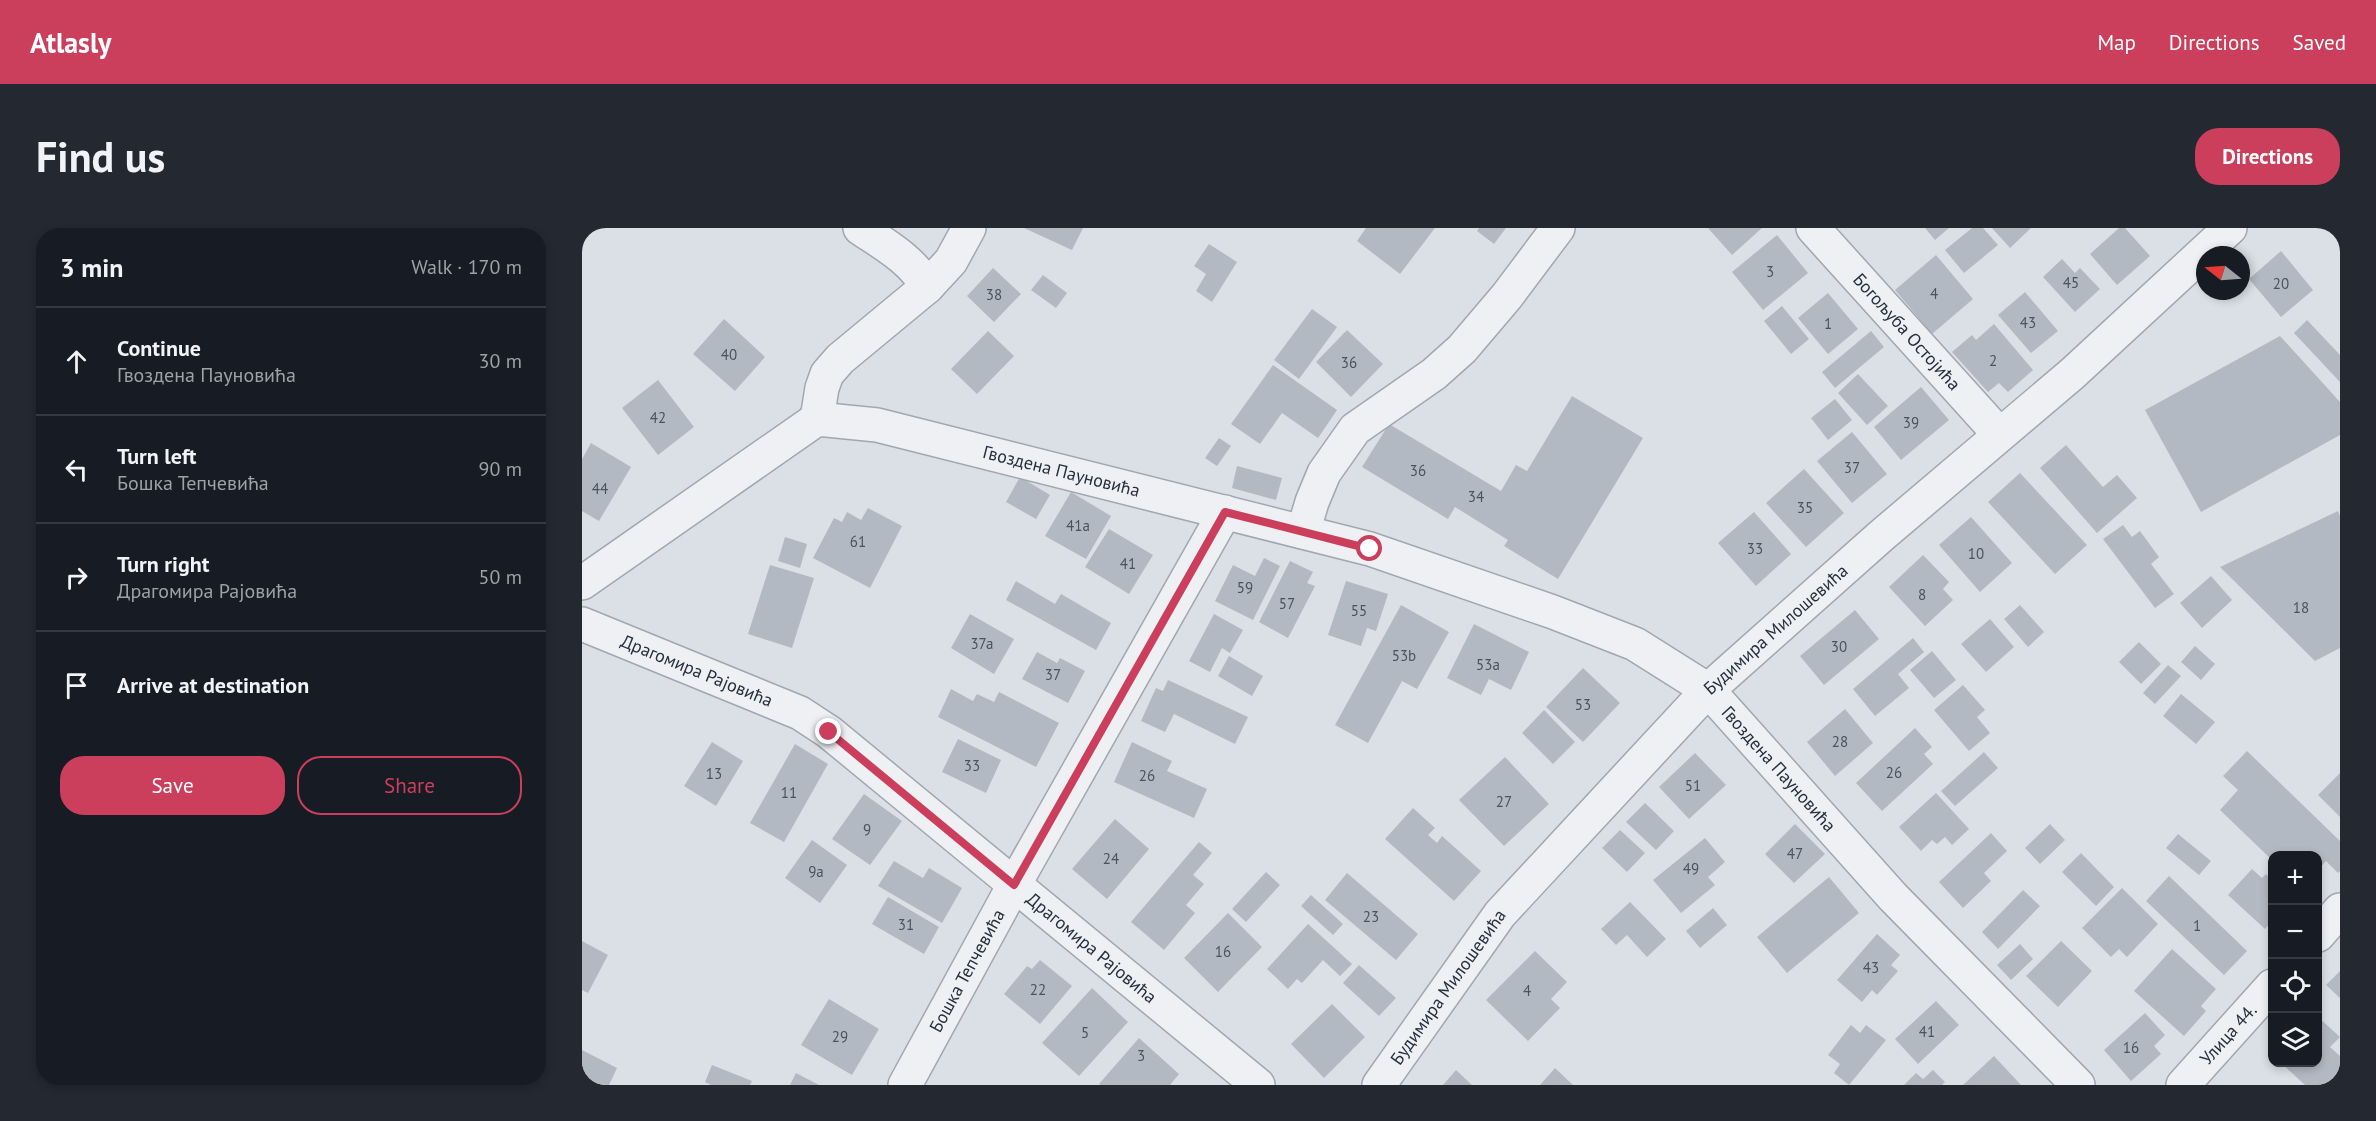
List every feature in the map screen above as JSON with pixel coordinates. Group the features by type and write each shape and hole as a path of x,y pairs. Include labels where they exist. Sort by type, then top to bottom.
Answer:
{"street":[{"path":"860,228 909,262 920,273 927,287"},
{"path":"582,584 817,419 822,388 827,374 840,359 927,287 951,261 969,228"},
{"path":"1303,532 1324,473 1355,429 1434,374 1462,349 1508,296 1558,228"},
{"name":"Богољуба Остојића","path":"1813,228 1999,434"},
{"name":"Будимира Милошевића","path":"1379,1085 1500,914 1708,690 1881,536 2072,374 2230,228"},
{"name":"Гвоздена Пауновића","path":"817,419 877,425 1370,549 1553,612 1635,644 1708,690 1893,897 2078,1085"},
{"name":"Бошка Тепчевића","path":"905,1085 1014,885 1225,512"},
{"name":"Драгомира Рајовића","path":"582,624 800,713 829,732 1257,1085"},
{"path":"2322,930 2340,910"},
{"name":"Улица 44.","path":"2183,1085 2268,990"}],"building":[{"path":"1024,228 1083,228 1072,250"},
{"path":"1366,228 1435,228 1400,274 1357,241"},
{"path":"1479,228 1506,228 1494,244 1477,231"},
{"path":"1708,228 1762,228 1732,255"},
{"path":"1925,228 1949,228 1935,240"},
{"path":"1972,228 1983,228 1998,245 1964,273 1945,250"},
{"path":"1992,228 2031,228 2010,248"},
{"path":"2119,228 2125,228 2150,256 2117,285 2090,254"},
{"path":"1777,235 1808,273 1763,310 1732,272"},
{"path":"1209,244 1237,262 1212,302 1196,291 1206,274 1194,266"},
{"path":"2281,251 2313,290 2281,317 2250,278"},
{"path":"1936,255 1973,299 1932,334 1895,290"},
{"path":"2062,259 2075,273 2080,268 2100,289 2075,312 2043,277"},
{"path":"993,268 1021,294 994,322 967,296"},
{"path":"1043,275 1067,293 1056,308 1031,290"},
{"path":"2025,292 2058,331 2031,353 1998,315"},
{"path":"1828,293 1858,329 1828,354 1798,318"},
{"path":"1782,306 1809,339 1791,354 1764,321"},
{"path":"1312,309 1337,327 1299,379 1274,360"},
{"path":"724,319 765,357 735,391 693,354"},
{"path":"2307,320 2340,355 2340,382 2294,333"},
{"path":"1994,324 2033,370 2008,392 1999,383 1988,392 1952,352 1972,335 1976,340"},
{"path":"1347,330 1383,364 1351,397 1316,362"},
{"path":"988,331 1014,356 977,394 951,369"},
{"path":"1871,331 1884,347 1835,388 1822,372"},
{"path":"2280,336 2340,402 2340,435 2201,512 2145,410"},
{"path":"1273,365 1337,410 1318,438 1282,413 1260,444 1231,424"},
{"path":"1858,374 1888,406 1867,425 1838,393"},
{"path":"658,380 694,427 658,455 622,408"},
{"path":"1921,387 1949,420 1901,460 1874,427"},
{"path":"1572,396 1643,438 1558,579 1504,546 1508,540 1455,507 1448,519 1362,467 1389,424 1501,491 1516,465 1527,471"},
{"path":"1835,399 1852,420 1828,440 1811,418"},
{"path":"1852,432 1887,474 1852,503 1817,461"},
{"path":"1219,438 1231,446 1217,466 1205,458"},
{"path":"591,443 631,467 599,521 582,511 582,459"},
{"path":"2066,445 2103,487 2117,475 2137,498 2097,533 2040,468"},
{"path":"1237,466 1282,478 1276,500 1232,488"},
{"path":"1804,469 1844,513 1806,547 1766,503"},
{"path":"2020,473 2087,545 2055,574 1988,502"},
{"path":"1020,477 1050,495 1036,519 1006,502"},
{"path":"1071,492 1111,516 1086,559 1045,536"},
{"path":"868,508 902,526 870,588 813,558 834,518 842,522 847,512 861,520"},
{"path":"2338,511 2340,516 2340,648 2315,661 2220,567"},
{"path":"1754,512 1791,554 1756,586 1718,543"},
{"path":"1971,517 2012,563 1980,592 1939,545"},
{"path":"2123,525 2132,537 2140,531 2159,557 2151,564 2174,594 2155,608 2103,539"},
{"path":"1109,529 1153,555 1129,594 1085,567"},
{"path":"785,537 807,544 800,568 778,561"},
{"path":"1923,555 1949,582 1943,589 1953,600 1925,626 1889,587"},
{"path":"1264,558 1280,566 1253,620 1215,601 1233,565 1255,576"},
{"path":"1290,561 1313,572 1307,583 1315,586 1288,638 1259,622"},
{"path":"770,565 814,578 792,648 748,634"},
{"path":"2211,576 2232,600 2202,628 2180,603"},
{"path":"1016,581 1055,604 1061,594 1111,623 1096,650 1006,600"},
{"path":"1346,581 1388,594 1376,631 1367,628 1361,646 1328,635"},
{"path":"1401,605 1449,632 1417,689 1402,681 1368,743 1335,725"},
{"path":"2020,605 2044,632 2028,647 2004,619"},
{"path":"1855,610 1879,639 1824,685 1800,656"},
{"path":"970,614 1014,639 994,674 951,648"},
{"path":"1214,614 1243,630 1230,653 1222,648 1210,672 1189,661"},
{"path":"1990,619 2014,647 1986,672 1961,644"},
{"path":"1474,624 1529,652 1511,690 1489,679 1481,695 1447,678"},
{"path":"1913,638 1924,652 1898,674 1909,688 1875,716 1853,689"},
{"path":"2139,642 2161,664 2141,684 2119,662"},
{"path":"2195,646 2215,664 2201,680 2181,662"},
{"path":"1932,651 1956,680 1934,698 1910,670"},
{"path":"1037,652 1057,663 1060,658 1085,671 1068,703 1022,679"},
{"path":"1229,656 1263,676 1252,696 1218,676"},
{"path":"2168,665 2181,676 2155,704 2143,693"},
{"path":"1583,668 1620,703 1583,742 1546,707"},
{"path":"1168,680 1248,717 1235,744 1174,714 1165,732 1141,721 1156,688 1163,691"},
{"path":"1963,685 1985,710 1977,717 1990,733 1969,751 1934,710"},
{"path":"951,689 973,701 977,694 994,702 999,692 1059,723 1036,767 938,717"},
{"path":"2181,694 2215,722 2196,744 2163,716"},
{"path":"1845,709 1873,743 1835,776 1807,742"},
{"path":"1544,710 1575,742 1553,764 1522,733"},
{"path":"1915,728 1932,747 1924,754 1933,764 1882,811 1856,783"},
{"path":"958,739 1001,760 986,793 942,772"},
{"path":"712,742 743,761 716,806 684,786"},
{"path":"1132,742 1172,761 1167,771 1207,789 1194,818 1114,782"},
{"path":"795,744 828,764 784,842 750,823"},
{"path":"2247,751 2340,841 2340,871 2338,873 2326,861 2322,866 2322,851 2268,851 2268,856 2220,810 2238,790 2223,776"},
{"path":"1984,752 1998,768 1955,806 1941,791"},
{"path":"1695,753 1726,785 1689,819 1659,787"},
{"path":"1505,757 1549,804 1504,846 1459,800"},
{"path":"2340,773 2340,817 2318,795"},
{"path":"1936,793 1969,829 1952,845 1945,837 1937,844 1932,840 1921,851 1899,827"},
{"path":"864,794 902,821 870,865 832,839"},
{"path":"1645,803 1674,831 1656,850 1626,822"},
{"path":"1413,808 1435,828 1428,835 1437,843 1442,836 1481,871 1454,901 1385,839"},
{"path":"1115,819 1149,849 1107,899 1072,869"},
{"path":"1795,824 1825,854 1794,883 1765,854"},
{"path":"2050,824 2065,840 2040,864 2025,848"},
{"path":"1620,830 1645,853 1627,872 1602,848"},
{"path":"1991,833 2007,851 1984,873 1991,881 1963,908 1939,882"},
{"path":"2178,834 2211,861 2199,875 2166,848"},
{"path":"1705,838 1725,862 1708,877 1715,885 1681,913 1653,880"},
{"path":"812,840 847,865 820,903 785,878"},
{"path":"1199,842 1212,853 1193,875 1204,884 1186,905 1195,913 1164,950 1131,922"},
{"path":"2081,853 2114,887 2096,906 2062,872"},
{"path":"894,861 923,878 929,868 962,888 942,923 878,886"},
{"path":"2252,869 2262,878 2266,874 2268,876 2268,926 2265,929 2228,895"},
{"path":"1266,872 1280,885 1246,922 1232,909"},
{"path":"1347,873 1418,934 1396,960 1325,900"},
{"path":"2169,876 2247,951 2224,975 2146,901"},
{"path":"1829,877 1859,913 1787,973 1757,937"},
{"path":"2122,888 2158,924 2127,957 2119,949 2111,957 2082,928"},
{"path":"2023,890 2040,906 1998,949 1982,932"},
{"path":"1311,895 1343,924 1333,935 1301,906"},
{"path":"888,897 939,927 924,954 872,924"},
{"path":"1630,902 1666,939 1647,957 1627,935 1616,945 1601,929"},
{"path":"1713,908 1727,925 1700,948 1686,931"},
{"path":"1228,913 1262,947 1218,992 1184,958"},
{"path":"1308,924 1352,964 1340,976 1323,960 1302,983 1297,979 1288,989 1267,969"},
{"path":"1877,934 1900,955 1891,965 1898,971 1877,995 1872,990 1862,1002 1837,980"},
{"path":"582,941 608,955 588,993 582,990"},
{"path":"2061,941 2092,971 2058,1007 2026,976"},
{"path":"2020,944 2033,959 2011,980 1997,965"},
{"path":"2172,949 2216,989 2201,1006 2206,1011 2184,1036 2134,991"},
{"path":"1535,951 1567,982 1551,999 1560,1008 1528,1041 1486,1000"},
{"path":"1040,960 1072,986 1040,1024 1004,994 1027,966 1032,969"},
{"path":"1359,965 1396,998 1379,1016 1343,983"},
{"path":"2340,971 2340,998 2326,985"},
{"path":"1092,988 1128,1022 1079,1076 1042,1043"},
{"path":"829,999 879,1029 852,1075 801,1045"},
{"path":"1936,1001 1959,1025 1918,1064 1895,1039"},
{"path":"1332,1004 1365,1037 1324,1078 1291,1044"},
{"path":"2145,1013 2165,1035 2154,1046 2161,1054 2131,1081 2104,1050"},
{"path":"2322,1021 2340,1037 2330,1047 2340,1056 2340,1085 2305,1085 2285,1067 2322,1067"},
{"path":"1851,1025 1860,1033 1866,1025 1886,1040 1849,1085 1834,1073 1840,1064 1828,1055"},
{"path":"1139,1038 1179,1074 1170,1085 1099,1084"},
{"path":"582,1050 617,1068 609,1085 582,1085"},
{"path":"1994,1056 2021,1085 1963,1085"},
{"path":"712,1065 752,1081 750,1085 711,1085 705,1082"},
{"path":"1555,1068 1573,1085 1540,1085"},
{"path":"1456,1070 1472,1085 1443,1085"},
{"path":"1933,1070 1945,1082 1942,1085 1904,1085 1916,1073 1923,1079"},
{"path":"796,1073 819,1085 790,1085"}],"route":[{"path":"829,732 1014,885 1225,512 1370,549"}]}
